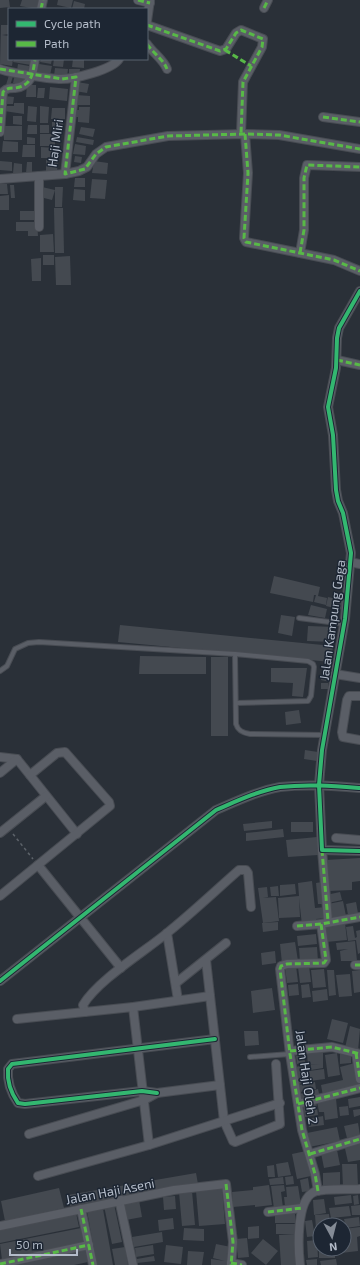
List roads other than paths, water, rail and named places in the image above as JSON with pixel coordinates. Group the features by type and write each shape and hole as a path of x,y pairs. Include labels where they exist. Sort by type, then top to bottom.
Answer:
{"street":[{"path":"138,0 150,2 148,15"},
{"path":"264,8 268,0"},
{"path":"148,25 222,51 228,48 236,33 241,30 263,39 262,46 243,82 243,134 248,173 244,238 249,243 340,261 360,272"},
{"path":"148,46 151,52 164,62 167,69"},
{"path":"0,132 3,92 7,89 25,85 33,75 35,60"},
{"path":"0,69 62,79 84,76 114,64 118,60"},
{"name":"Haji Miri","path":"0,179 65,174 76,77"},
{"path":"323,117 360,122"},
{"path":"65,174 85,169 96,154 106,147 168,136 243,134 279,135 360,149"},
{"path":"300,253 304,230 304,178 307,165 360,167"},
{"path":"39,176 39,227"},
{"name":"Jalan Kampung Gaga","path":"281,966 286,964 324,962 326,960 319,785 324,735 344,624 351,553 345,522 336,490 333,435 328,411 337,360 337,338 339,328 360,291"},
{"path":"337,360 360,365"},
{"path":"350,562 360,564"},
{"path":"335,674 360,678"},
{"path":"360,696 349,696 347,700 342,732 343,737 347,739 360,740"},
{"path":"0,896 108,810 109,802 65,752 57,753 30,774"},
{"path":"0,757 17,759 77,834"},
{"path":"0,773 17,759"},
{"path":"0,980 216,810 252,795 279,788 319,785 360,788"},
{"path":"0,833 46,796"},
{"path":"336,838 360,840"},
{"path":"322,850 360,851"},
{"path":"38,865 122,968"},
{"path":"85,1012 83,1004 88,997 122,968 168,933 239,870 246,870 248,873 251,907"},
{"path":"297,926 360,917"},
{"path":"168,933 178,1000"},
{"path":"176,983 226,943"},
{"path":"206,960 224,1121 230,1138 235,1142 280,1124 280,1103 276,1064"},
{"name":"Jalan Haji Oleh 2","path":"281,966 281,981 298,1104 303,1133 310,1154 318,1191"},
{"path":"17,1019 133,1007 210,996"},
{"path":"133,1007 149,1145"},
{"path":"215,1039 12,1064 8,1069 7,1077 13,1096 18,1103 25,1104 142,1091 157,1093 220,1085"},
{"path":"290,1053 332,1047 358,1053 360,1079"},
{"path":"298,1104 360,1088"},
{"path":"29,1134 144,1100 157,1093"},
{"path":"38,1176 149,1145 280,1103"},
{"path":"310,1154 360,1139"},
{"name":"Jalan Haji Aseni","path":"0,1226 174,1190 226,1184 233,1242 231,1264"},
{"path":"300,1265 300,1218 302,1208 308,1196 318,1191 360,1189"},
{"path":"120,1202 133,1265"},
{"path":"82,1208 93,1265"},
{"path":"268,1212 302,1208"},
{"path":"0,1264 89,1245"},
{"path":"231,1264 242,1265"}],"lane":[{"path":"300,618 344,624"},
{"path":"0,671 7,666 15,648 28,643 39,642 235,654 308,661 311,662 314,667 311,696 308,701 236,703"},
{"path":"235,654 236,724 238,729 243,733 324,735"},
{"path":"250,1057 290,1053"}]}
